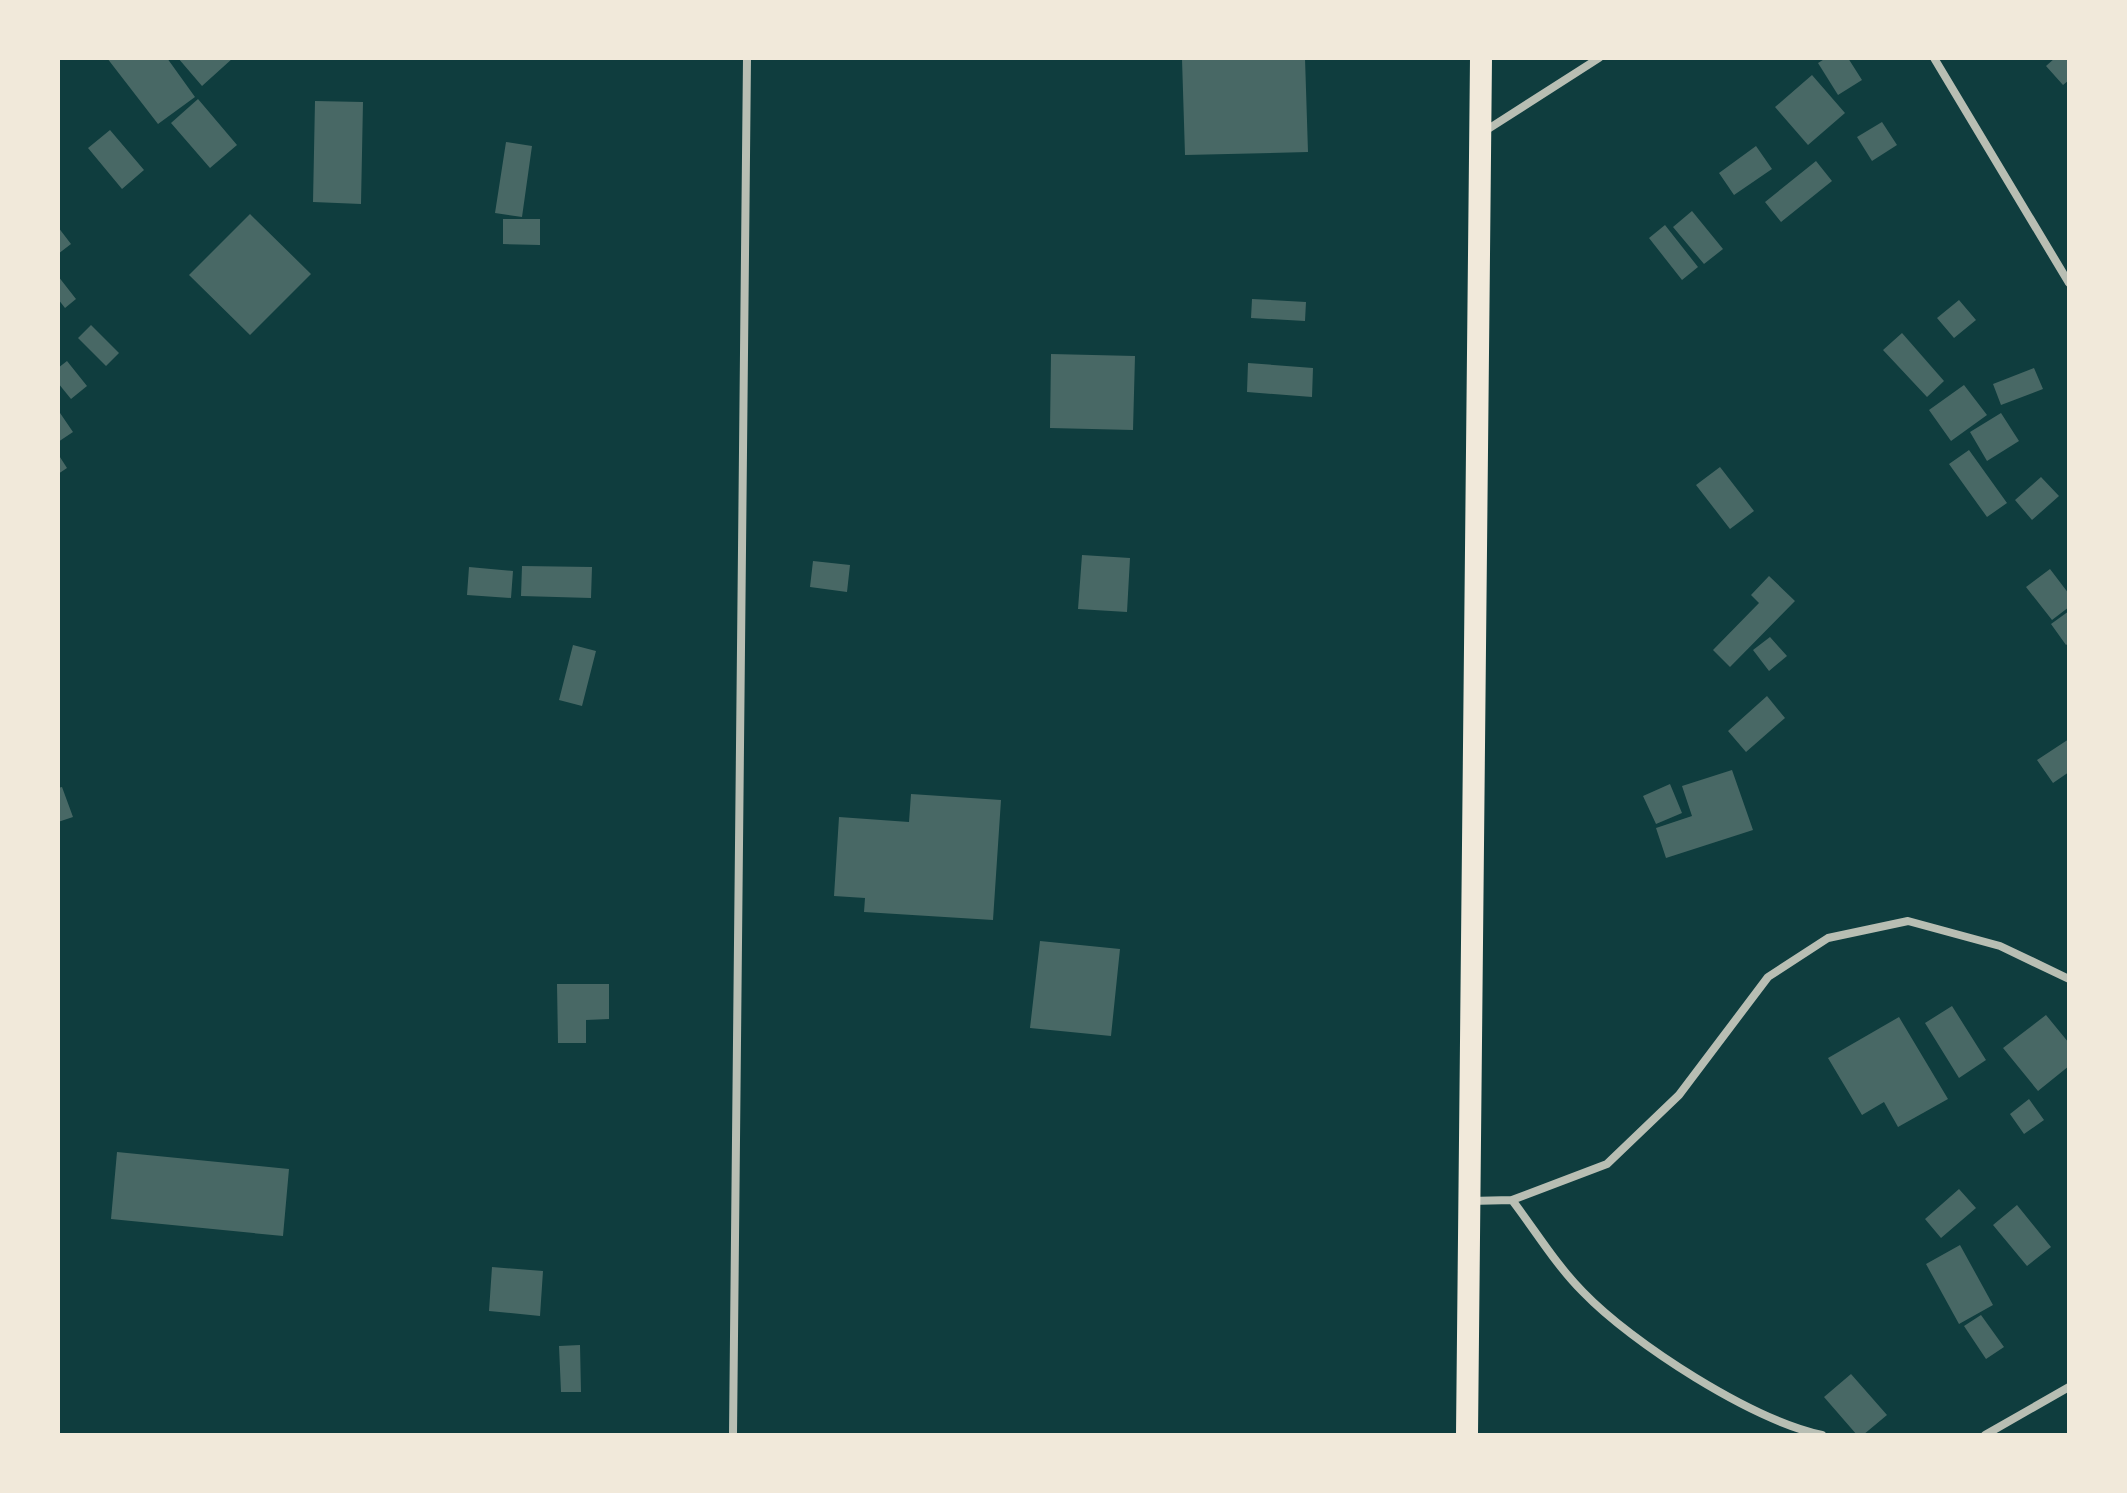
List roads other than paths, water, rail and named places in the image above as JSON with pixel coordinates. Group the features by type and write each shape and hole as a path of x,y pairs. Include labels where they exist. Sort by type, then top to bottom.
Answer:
{"highway":[{"path":"1467,1435 1481,58"}],"street":[{"path":"733,1435 747,58"},
{"path":"1480,134 1599,58"},
{"path":"1934,58 2069,283"},
{"path":"1469,1201 1512,1200 1607,1164 1679,1095 1768,977 1828,938 1908,921 2000,946 2069,979"},
{"path":"1512,1200 1583,1292 1663,1359 1794,1429 1822,1435"},
{"path":"1991,1434 2069,1387"}]}
